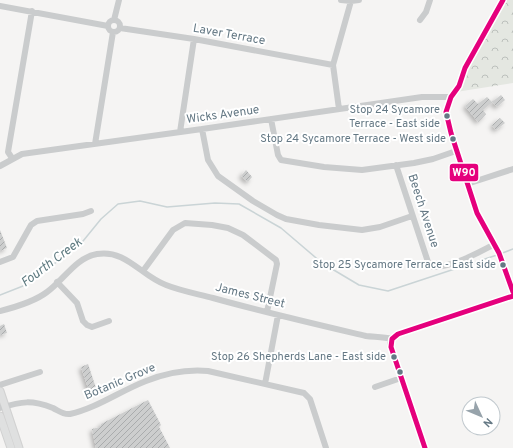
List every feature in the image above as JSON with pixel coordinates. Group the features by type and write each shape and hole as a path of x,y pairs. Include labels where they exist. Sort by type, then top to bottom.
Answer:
{"main road":[{"path":"0,391 7,436 19,448"},
{"path":"0,416 11,448"}],"street":[{"path":"108,26 109,22 114,20 119,0"},
{"path":"340,0 359,0"},
{"path":"420,20 426,12 430,0"},
{"path":"503,0 465,68 459,86 451,97 447,108 447,118 467,184 478,213 500,255 513,292"},
{"path":"339,110 333,65 351,1"},
{"path":"0,6 108,26 109,30 113,32 119,31 119,22 114,20"},
{"path":"12,158 8,152 32,11"},
{"name":"Laver Terrace","path":"120,28 194,39 333,65"},
{"path":"95,144 113,32"},
{"path":"180,132 194,39"},
{"name":"Wicks Avenue","path":"0,166 12,158 22,154 422,97 451,97"},
{"path":"271,119 278,155 281,160 324,167 362,170 433,159 456,151"},
{"path":"202,129 208,160 218,176 253,201 286,219 319,225 362,230 380,227 412,216"},
{"name":"Beech Avenue","path":"396,165 429,265 432,267 448,264 476,254 494,244"},
{"path":"467,184 513,169"},
{"path":"0,262 13,257 34,223 83,214 91,211"},
{"path":"144,271 169,235 180,225 185,223 194,223 228,228 243,235 276,260 277,264 267,312"},
{"name":"James Street","path":"0,311 33,300 49,291 79,262 87,257 106,253 119,255 166,285 252,309 366,336 381,338 386,337 392,339"},
{"path":"57,282 77,303 83,321 87,325 92,327 109,321"},
{"path":"424,448 391,347 390,343 392,339 398,334 513,296"},
{"path":"265,384 278,315"},
{"name":"Botanic Grove","path":"3,407 22,402 29,402 43,405 68,414 99,404 144,382 172,373 187,370 208,371 301,392 307,395 326,448"},
{"path":"0,385 40,372"},
{"path":"375,387 401,378"}],"green space":[{"path":"503,0 513,0 513,83 456,92"}],"building":[{"path":"501,95 505,100 497,107 492,102"},
{"path":"487,97 492,102 483,110 486,114 478,122 465,106 473,99 478,104"},
{"path":"500,118 505,123 496,130 492,125"},
{"path":"246,170 252,177 248,182 241,176"},
{"path":"0,230 7,248 0,251"},
{"path":"4,324 7,333 0,335 0,326"},
{"path":"88,364 97,391 90,394 81,367"},
{"path":"148,400 161,425 159,427 170,448 96,448 92,429 100,427 101,424"}],"waterway":[{"name":"Fourth Creek","path":"0,295 23,286 79,246 101,219 118,204 140,201 167,207 215,203 239,204 281,228 322,263 359,285 388,291 497,255"},
{"name":"Fourth Creek","path":"500,254 513,249"}],"transit line":[{"name":"W90","path":"503,0 465,68 459,86 451,97 446,112 451,133 477,213 499,253 513,292"},
{"name":"W90","path":"425,448 391,347 392,339 398,334 513,296"}],"place":[{"name":"Stop 24 Sycamore Terrace - East side","path":"447,116"},
{"name":"Stop 24 Sycamore Terrace - West side","path":"453,139"},
{"name":"Stop 25 Sycamore Terrace - East side","path":"503,265"},
{"name":"Stop 26 Shepherds Lane - East side","path":"394,357"}]}
